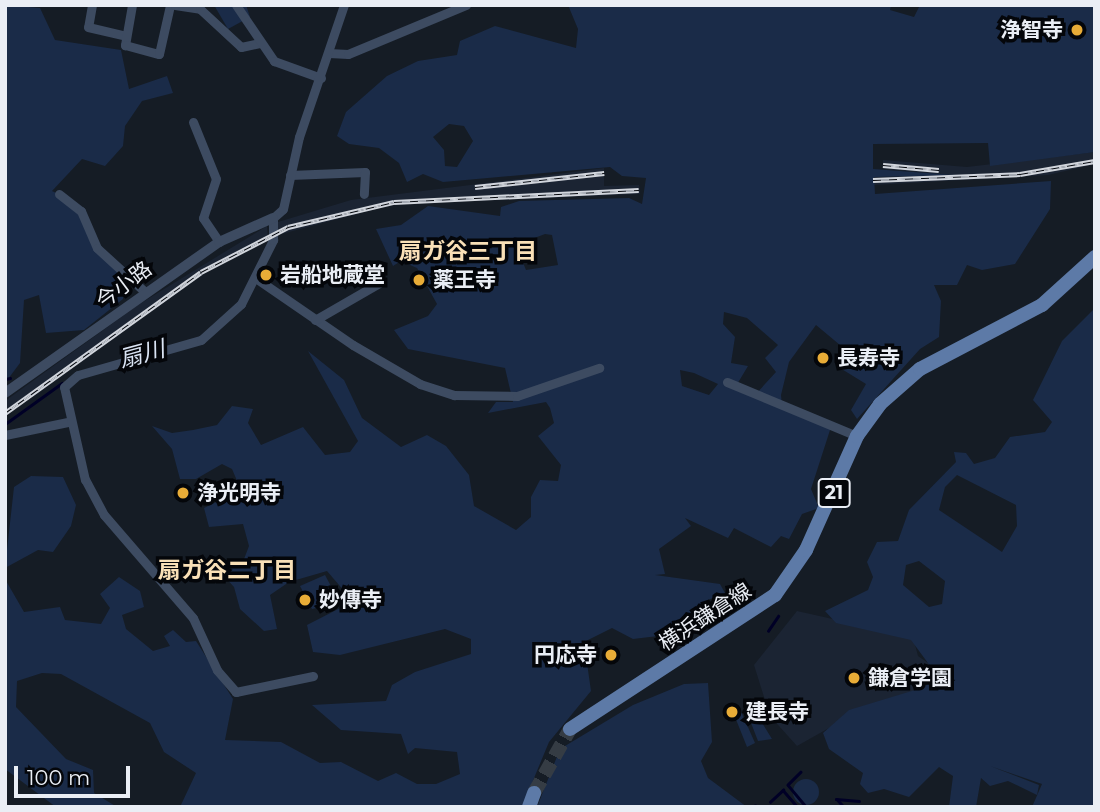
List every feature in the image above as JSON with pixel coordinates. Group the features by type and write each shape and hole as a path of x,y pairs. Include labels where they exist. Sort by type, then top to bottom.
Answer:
{"main road":[{"name":"横浜鎌倉線","path":"570,729 775,595 806,550 858,436 903,381 1042,305 1095,257"}],"street":[{"path":"92,5 88,27 126,36"},
{"path":"132,5 125,46 159,54 173,5 200,9 241,47 260,43"},
{"path":"236,5 274,61 321,78"},
{"path":"313,677 236,692 208,656 193,618 104,515 85,480 68,422 64,387 78,375 201,340 241,304 257,279 273,240 273,218 283,209 290,175 344,5"},
{"path":"329,53 348,54 466,5"},
{"path":"193,122 215,179 203,218 219,242"},
{"path":"290,175 365,172 364,194"},
{"path":"59,194 81,211 97,248 145,292"},
{"name":"今小路","path":"5,393 43,373 145,292 219,242 273,218"},
{"path":"257,279 315,320 420,384 454,395 517,396 599,368"},
{"path":"315,320 379,283"},
{"path":"727,382 858,436"},
{"path":"5,435 68,422"}],"shaded area":[{"path":"5,5 40,8 55,40 121,50 129,89 167,76 173,93 142,101 125,126 123,146 105,166 82,159 52,191 77,203 107,261 126,281 123,299 84,330 46,333 39,295 24,300 20,363 5,383"},
{"path":"214,5 246,5 250,17 228,29"},
{"path":"568,5 891,5 890,10 914,17 920,5 1095,5 1095,152 990,166 988,143 873,144 873,169 954,175 874,177 875,194 1051,181 1050,209 1015,264 982,270 967,265 957,285 934,285 941,301 939,337 920,349 857,419 851,410 866,384 840,368 849,358 846,350 816,325 789,362 781,395 782,405 831,427 811,489 819,508 802,514 789,539 781,536 771,547 734,528 728,538 685,518 691,526 659,549 665,574 655,575 720,584 725,593 703,602 683,633 633,639 612,628 584,642 591,691 549,742 522,807 180,807 196,773 164,752 150,723 61,674 42,673 17,681 16,707 66,759 93,770 94,793 117,807 56,807 5,769 5,579 24,612 60,607 65,620 101,624 110,608 100,594 119,577 140,591 144,607 122,615 126,629 153,651 170,646 164,636 173,630 186,642 196,641 233,699 225,740 281,742 320,763 341,762 378,781 396,773 417,784 436,784 460,774 457,752 415,748 408,754 401,734 341,730 312,705 386,701 392,685 415,672 471,654 471,639 445,629 340,655 313,652 307,625 344,606 345,592 327,571 289,582 270,595 277,629 264,631 240,609 234,587 223,575 244,559 249,546 243,524 209,527 204,508 241,490 232,469 222,464 196,479 180,479 172,449 152,426 172,433 217,425 232,406 253,409 248,423 261,445 303,427 325,455 350,452 358,441 308,351 344,380 362,418 401,447 427,435 446,446 469,475 474,506 516,530 531,517 531,497 540,480 558,481 561,465 538,436 554,423 550,408 546,402 488,413 496,402 513,402 505,368 408,349 394,330 428,316 437,304 417,268 401,261 393,266 376,229 401,225 428,206 500,216 501,207 519,201 629,198 642,204 646,178 622,176 610,167 443,182 423,174 407,182 399,163 379,148 349,144 337,136 346,112 387,76 418,61 457,55 460,41 495,26 576,48 578,29","holes":["449,124 464,126 473,141 457,167 445,166 444,150 433,137","545,234 552,235 558,265 526,270 516,245","724,312 747,318 778,345 765,358 776,372 755,395 736,386 748,366 731,363 735,337 723,324","680,370 718,384 709,395 682,386"]},
{"path":"1095,152 1095,164 1048,175 874,185 873,177 953,175 883,169 883,160 967,167"},
{"path":"604,168 604,186 639,185 640,194 393,204 278,235 278,222 351,200"},
{"path":"267,226 268,239 216,265 5,416 5,401 138,305"},
{"path":"1095,308 1095,807 1032,807 1042,784 990,766 1039,785 1037,795 1008,781 990,786 981,778 976,807 949,807 953,776 939,767 909,797 884,789 868,793 860,784 863,773 829,749 823,733 849,710 925,687 936,674 911,640 836,623 825,611 868,590 873,577 867,562 877,542 898,541 909,510 956,462 954,452 966,453 974,464 995,458 1010,437 1045,432 1052,422 1033,400 1062,341","holes":["957,475 1016,505 1017,526 1002,552 939,510 945,487","919,561 945,581 942,604 929,607 903,585 906,565"]},
{"path":"31,476 63,477 76,505 71,526 53,552 38,550 5,568 14,487"},
{"path":"325,575 340,603 312,609 300,586"},
{"name":"鎌倉学園","path":"797,611 913,637 918,656 931,665 949,664 950,691 829,728 797,746 770,716 754,665"},
{"path":"708,683 712,742 701,761 708,778 747,807 537,807 560,749 633,705 684,684"},
{"path":"754,707 772,739 758,741 746,710"},
{"path":"740,709 755,743 747,747 733,712"},
{"path":"806,779 816,782 819,792 816,802 806,805 796,802 793,792 796,782"}],"waterway":[{"path":"5,379 10,378"},
{"name":"扇川","path":"5,424 62,383"},
{"path":"768,631 778,616"},
{"path":"801,772 788,785 805,805"},
{"path":"770,802 783,790 798,807"},
{"path":"836,799 859,801"},
{"path":"837,799 844,807"}],"tunnel":[{"path":"534,793 570,729"}],"railway":[{"path":"873,180 1020,174 1095,161"},
{"path":"883,165 939,170"},
{"path":"475,187 604,173"},
{"path":"5,413 201,272 288,227 394,202 639,190"}],"place":[{"name":"浄智寺","path":"1077,30"},
{"name":"岩船地蔵堂","path":"266,275"},
{"name":"薬王寺","path":"419,280"},
{"name":"長寿寺","path":"823,358"},
{"name":"浄光明寺","path":"183,493"},
{"name":"妙傳寺","path":"305,600"},
{"name":"円応寺","path":"611,655"},
{"name":"鎌倉学園","path":"854,678"},
{"name":"建長寺","path":"732,712"}],"district":[{"name":"扇ガ谷三丁目","path":"468,251"},
{"name":"扇ガ谷二丁目","path":"227,570"}]}
